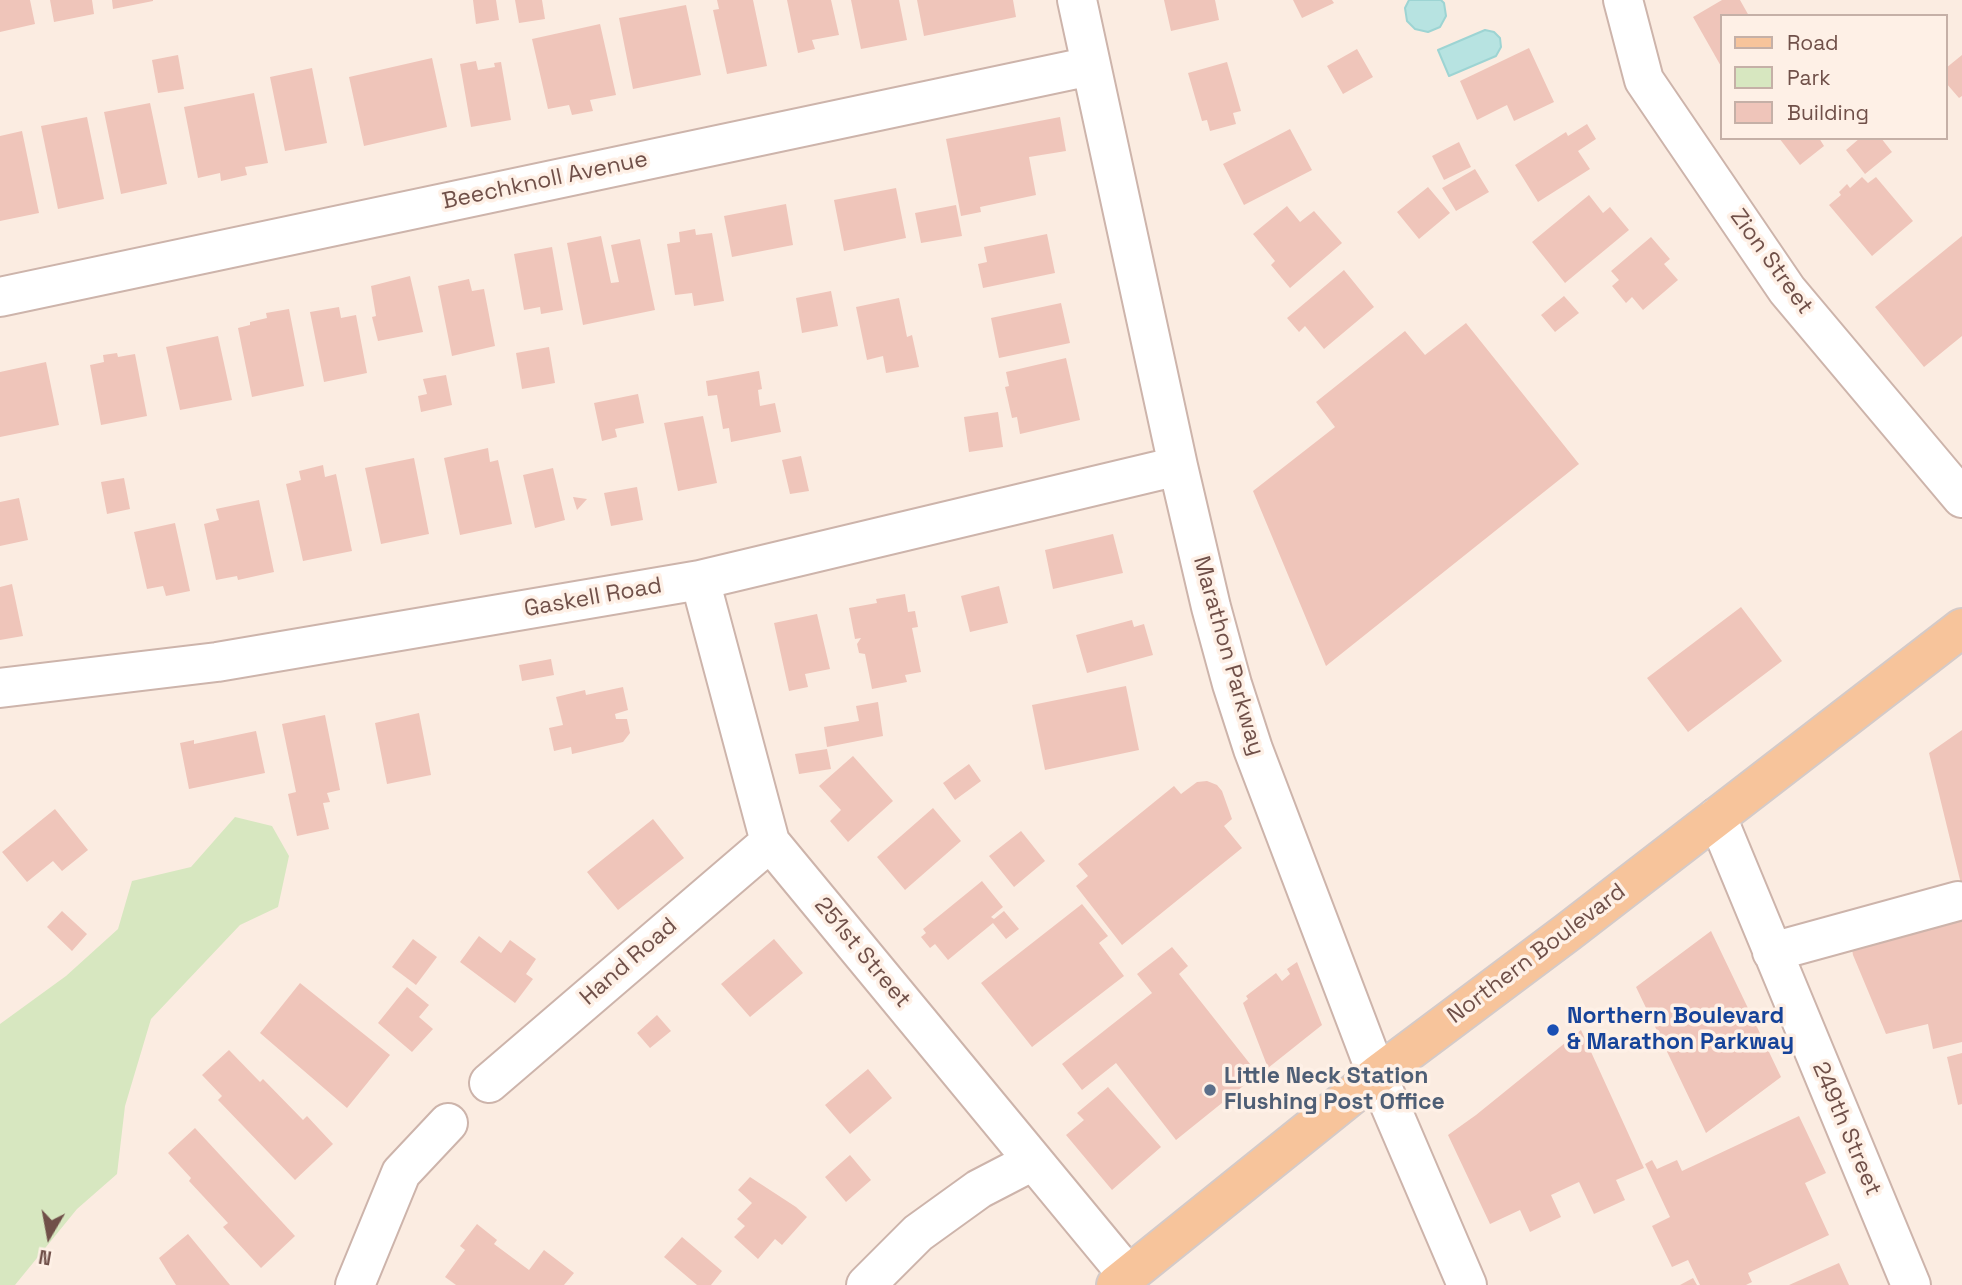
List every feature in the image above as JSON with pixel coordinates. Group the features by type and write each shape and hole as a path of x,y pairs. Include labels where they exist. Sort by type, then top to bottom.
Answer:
{"main road":[{"name":"Northern Boulevard","path":"1121,1280 1377,1075 1962,628"}],"street":[{"name":"Marathon Parkway","path":"1077,0 1211,607 1253,749 1377,1075 1468,1285"},
{"name":"Zion Street","path":"1623,0 1644,80 1787,290 1962,498"},
{"name":"Beechknoll Avenue","path":"0,297 1091,66"},
{"name":"Gaskell Road","path":"0,688 217,662 700,580 1178,466"},
{"name":"251st Street","path":"700,580 770,842 1034,1161 1121,1280"},
{"name":"249th Street","path":"1717,817 1911,1285"},
{"name":"Hand Road","path":"489,1083 770,842"},
{"path":"1772,952 1958,901"},
{"path":"355,1285 401,1173 448,1123"},
{"path":"866,1285 918,1234 979,1189 1034,1161"}],"green space":[{"path":"235,817 272,826 289,856 278,907 240,925 151,1019 125,1106 117,1174 77,1209 15,1285 0,1285 0,1024 66,976 118,929 132,881 191,867"}],"water":[{"path":"1409,0 1441,0 1446,16 1440,27 1428,32 1415,29 1407,21 1405,8"},
{"path":"1485,30 1494,32 1500,38 1501,47 1496,56 1449,76 1438,50"}],"building":[{"path":"0,0 30,0 35,24 0,32"},
{"path":"50,0 92,0 94,14 54,22"},
{"path":"112,0 153,0 153,1 113,9"},
{"path":"473,0 496,0 499,20 476,24"},
{"path":"515,0 542,0 545,19 519,23"},
{"path":"717,0 753,0 767,66 727,74 713,10 719,9"},
{"path":"787,0 831,0 839,35 812,40 815,49 798,53"},
{"path":"851,0 899,0 907,40 861,49"},
{"path":"917,0 1013,0 1016,17 924,36"},
{"path":"1164,0 1215,0 1219,20 1171,31"},
{"path":"1293,0 1332,0 1334,3 1302,18"},
{"path":"1722,0 1740,0 1748,14 1720,14 1720,64 1693,17"},
{"path":"686,5 701,75 633,89 619,18"},
{"path":"600,24 616,95 590,100 593,111 572,115 569,105 548,109 532,39"},
{"path":"1529,48 1554,102 1514,121 1507,105 1477,120 1460,81"},
{"path":"1357,49 1373,77 1343,94 1327,66"},
{"path":"178,55 184,89 158,93 152,60"},
{"path":"1962,55 1962,96 1959,98 1948,85 1948,66"},
{"path":"432,58 447,127 364,146 349,77"},
{"path":"476,61 478,70 495,67 494,63 501,62 511,120 471,127 460,64"},
{"path":"1227,62 1241,111 1233,113 1236,124 1210,131 1207,120 1202,121 1188,73"},
{"path":"312,68 327,143 285,151 270,77"},
{"path":"254,93 268,163 245,167 247,175 221,181 220,173 198,178 184,107"},
{"path":"150,103 167,184 121,194 104,112"},
{"path":"87,117 104,199 58,209 41,126"},
{"path":"1060,117 1066,151 1029,157 1036,195 980,207 981,212 961,216 946,139"},
{"path":"1587,124 1596,139 1578,151 1590,169 1538,202 1515,165 1566,132 1568,136"},
{"path":"1290,129 1312,170 1244,205 1223,164"},
{"path":"22,131 39,213 0,221 0,136"},
{"path":"1781,140 1820,140 1824,146 1800,165"},
{"path":"1858,140 1883,140 1892,152 1865,174 1846,150"},
{"path":"1459,142 1471,167 1444,180 1432,156"},
{"path":"1475,169 1489,192 1456,211 1442,188"},
{"path":"1862,177 1868,183 1876,177 1913,221 1872,256 1829,205 1841,195 1839,192 1847,184 1850,188"},
{"path":"1428,187 1450,213 1419,239 1397,212"},
{"path":"896,188 906,238 844,251 834,200"},
{"path":"1589,195 1603,213 1610,207 1629,230 1565,283 1532,242"},
{"path":"786,204 793,245 732,257 724,216"},
{"path":"956,205 962,236 921,243 915,213"},
{"path":"1287,206 1300,222 1314,211 1342,243 1290,288 1271,265 1275,261 1253,234"},
{"path":"695,229 696,235 712,233 724,301 694,306 692,293 675,295 667,244 680,242 679,232"},
{"path":"1047,234 1055,273 983,288 978,264 987,262 984,247"},
{"path":"601,236 611,283 619,282 611,245 640,239 655,310 583,325 567,243"},
{"path":"1962,236 1962,336 1924,367 1875,307"},
{"path":"1651,237 1670,259 1664,264 1678,280 1643,310 1632,297 1626,303 1612,286 1619,280 1611,271"},
{"path":"552,247 563,310 541,314 540,307 524,310 514,254"},
{"path":"1344,270 1374,307 1324,349 1305,326 1299,332 1287,318"},
{"path":"410,276 423,332 378,341 372,317 376,316 371,286"},
{"path":"469,279 472,291 484,289 495,346 452,356 438,286"},
{"path":"831,291 838,326 802,333 796,298"},
{"path":"1564,296 1579,313 1555,332 1541,315"},
{"path":"899,298 907,337 912,335 919,367 886,373 883,356 867,360 856,307"},
{"path":"1061,303 1070,343 999,358 991,318"},
{"path":"339,307 341,318 356,315 367,373 324,382 310,312"},
{"path":"289,309 304,386 252,397 238,328 267,318 266,313"},
{"path":"1466,323 1579,464 1326,666 1253,491 1335,427 1316,402 1405,331 1425,355"},
{"path":"218,336 232,400 180,410 166,347"},
{"path":"549,347 555,383 522,389 516,353"},
{"path":"117,353 118,357 135,354 147,416 101,425 90,365 104,362 103,355"},
{"path":"1066,358 1080,420 1020,434 1017,417 1012,418 1005,387 1009,386 1006,372"},
{"path":"46,362 59,425 0,437 0,372"},
{"path":"759,371 762,389 758,390 760,406 775,403 781,432 731,442 729,428 723,429 717,395 708,396 706,381"},
{"path":"446,375 452,405 421,412 418,396 427,394 423,379"},
{"path":"638,394 644,423 615,429 617,437 602,441 594,403"},
{"path":"998,412 1003,447 969,452 964,417"},
{"path":"703,416 717,483 678,491 664,423"},
{"path":"488,448 490,462 498,460 512,524 460,535 444,458"},
{"path":"801,456 809,491 790,494 782,460"},
{"path":"414,458 429,534 381,544 365,468"},
{"path":"323,465 325,477 336,474 352,551 303,561 286,484 301,480 299,471"},
{"path":"553,468 565,520 535,528 523,475"},
{"path":"124,478 130,509 107,514 101,482"},
{"path":"637,487 643,520 611,526 604,493"},
{"path":"573,497 587,499 577,510"},
{"path":"19,498 28,540 0,546 0,502"},
{"path":"259,500 274,572 238,580 237,576 216,580 204,524 219,520 216,509"},
{"path":"175,523 190,591 166,596 163,586 147,589 134,532"},
{"path":"1113,534 1123,573 1053,589 1045,550"},
{"path":"12,584 23,636 0,640 0,587"},
{"path":"999,586 1008,623 970,632 961,596"},
{"path":"905,594 908,612 915,611 918,627 912,628 921,672 905,675 907,682 872,689 865,654 859,653 857,644 861,638 855,639 849,608 877,603 876,599"},
{"path":"1741,607 1782,661 1688,732 1647,678"},
{"path":"817,614 830,669 805,674 808,687 789,691 774,623"},
{"path":"1132,620 1134,627 1144,624 1153,655 1087,673 1076,635"},
{"path":"551,659 554,675 522,681 519,665"},
{"path":"1126,686 1139,750 1045,770 1032,705"},
{"path":"623,687 628,710 615,714 616,719 627,719 630,733 623,742 572,754 571,747 554,751 549,728 563,725 556,697 585,690 586,695"},
{"path":"878,702 883,736 827,747 824,727 859,721 856,706"},
{"path":"419,713 431,775 387,784 375,723"},
{"path":"325,715 340,790 327,793 330,802 323,803 329,829 297,836 288,794 296,792 282,724"},
{"path":"1962,730 1962,884 1961,884 1929,753"},
{"path":"256,731 265,773 189,789 180,743 194,740 194,744"},
{"path":"827,749 831,769 799,774 795,754"},
{"path":"853,756 893,801 848,842 830,821 841,810 819,786"},
{"path":"969,764 981,781 955,800 943,783"},
{"path":"1207,781 1217,785 1222,791 1232,819 1224,826 1242,848 1122,945 1076,886 1088,876 1078,864 1174,786 1181,794 1197,782"},
{"path":"933,808 961,841 905,890 877,857"},
{"path":"55,809 88,850 62,871 53,861 27,882 2,852"},
{"path":"653,819 684,858 618,910 587,872"},
{"path":"1021,831 1045,861 1014,887 989,856"},
{"path":"982,881 1003,907 991,917 994,919 1004,911 1019,929 1006,939 993,923 948,960 935,944 930,948 921,937 926,933 923,929"},
{"path":"1082,904 1108,936 1099,943 1124,976 1032,1047 981,983"},
{"path":"1962,906 1962,1042 1933,1049 1928,1024 1886,1034 1853,955 1849,933"},
{"path":"62,911 87,934 72,951 47,927"},
{"path":"1711,931 1781,1077 1706,1133 1636,987"},
{"path":"479,936 501,953 510,940 536,959 526,974 533,979 515,1003 460,962"},
{"path":"413,939 437,957 416,985 392,967"},
{"path":"774,939 803,973 750,1017 721,984"},
{"path":"1172,947 1188,966 1179,974 1258,1074 1176,1140 1116,1063 1082,1090 1062,1064 1152,993 1137,974"},
{"path":"1297,962 1322,1025 1268,1068 1243,1003 1248,999 1246,996 1276,973 1282,981 1290,974 1287,969"},
{"path":"300,983 390,1055 347,1108 260,1033"},
{"path":"407,987 429,1005 419,1017 433,1029 412,1052 378,1023"},
{"path":"657,1015 671,1031 650,1048 637,1033"},
{"path":"1581,1030 1644,1168 1616,1180 1625,1200 1594,1214 1579,1182 1551,1195 1561,1217 1530,1232 1520,1210 1490,1224 1448,1135"},
{"path":"229,1050 260,1082 263,1079 303,1120 307,1116 333,1144 295,1180 218,1100 222,1096 202,1075"},
{"path":"1962,1053 1962,1104 1958,1105 1947,1057"},
{"path":"868,1069 892,1098 850,1134 825,1105"},
{"path":"1108,1087 1161,1147 1112,1190 1066,1135 1084,1120 1077,1113"},
{"path":"1799,1116 1826,1173 1805,1183 1829,1235 1748,1273 1752,1282 1746,1285 1700,1285 1688,1260 1672,1267 1652,1226 1670,1217 1645,1164 1652,1160 1657,1169 1677,1160 1682,1171"},
{"path":"195,1128 295,1236 261,1268 223,1227 228,1223 189,1181 191,1178 168,1153"},
{"path":"850,1155 871,1180 846,1202 825,1177"},
{"path":"750,1177 807,1217 782,1245 775,1239 758,1259 734,1237 745,1226 737,1219 752,1203 738,1190"},
{"path":"477,1224 497,1240 494,1244 529,1270 544,1250 574,1273 564,1285 456,1285 445,1277 465,1250 460,1246"},
{"path":"188,1234 230,1285 176,1285 159,1258"},
{"path":"682,1237 722,1271 711,1285 697,1285 664,1257"},
{"path":"1839,1263 1849,1285 1789,1285"},
{"path":"1693,1278 1697,1285 1680,1285"}],"place":[{"name":"Northern Boulevard & Marathon Parkway","path":"1553,1030"},
{"name":"Little Neck Station Flushing Post Office","path":"1210,1090"}]}
